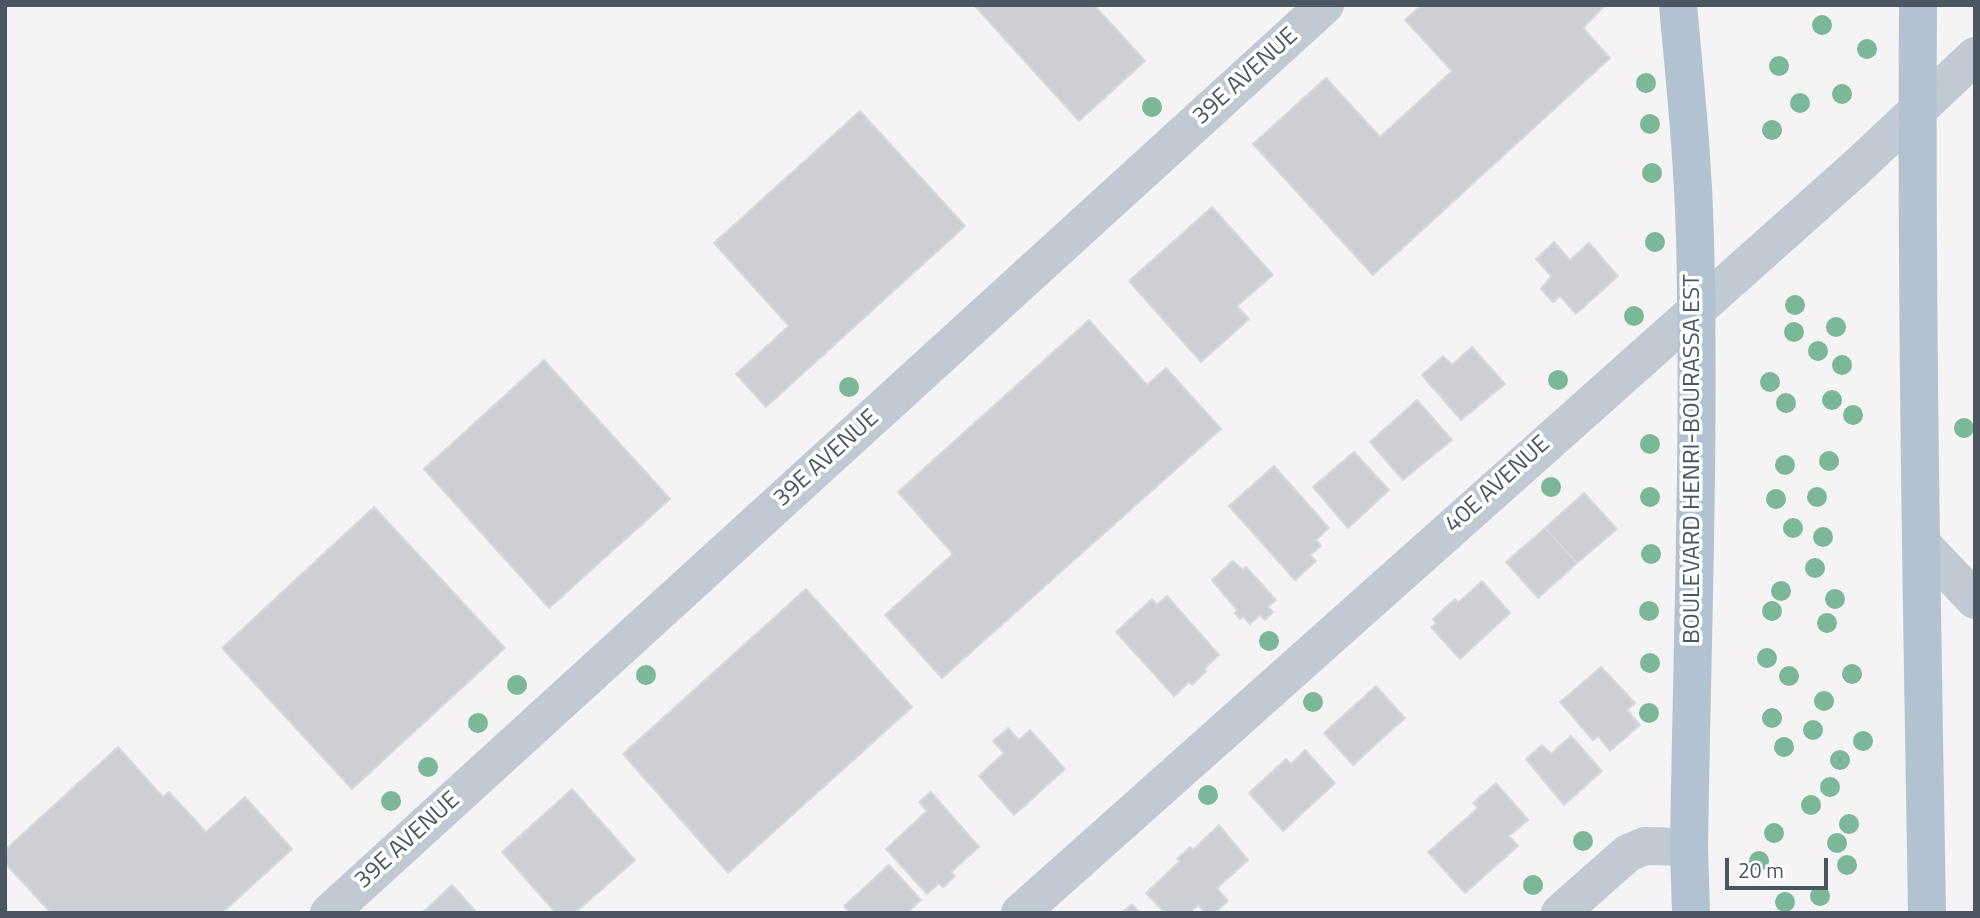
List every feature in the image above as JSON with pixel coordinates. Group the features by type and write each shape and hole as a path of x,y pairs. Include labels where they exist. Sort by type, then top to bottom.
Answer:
{"main road":[{"name":"BOULEVARD HENRI-BOURASSA EST","path":"1678,5 1694,222 1696,417 1690,913"},
{"path":"1918,5 1916,112 1927,913"}],"street":[{"name":"39E AVENUE","path":"329,913 1325,5"},
{"name":"40E AVENUE","path":"1020,913 1694,312 1975,56"},
{"path":"1921,542 1968,578"},
{"path":"1560,913 1628,853 1645,846 1689,846"}],"building":[{"path":"974,5 1094,5 1145,61 1079,121"},
{"path":"1422,5 1605,5 1583,28 1610,58 1373,275 1253,144 1326,78 1380,137 1452,71 1405,20"},
{"path":"860,111 965,226 766,407 736,374 789,326 714,243"},
{"path":"1212,207 1273,275 1237,306 1249,319 1201,362 1129,281"},
{"path":"1554,242 1570,260 1589,243 1618,276 1576,314 1560,296 1553,302 1541,289 1551,276 1536,259"},
{"path":"1089,320 1147,385 1166,368 1221,429 942,678 885,615 953,554 898,492"},
{"path":"1472,347 1505,384 1461,420 1422,375 1443,356 1452,365"},
{"path":"544,360 670,499 549,608 424,469"},
{"path":"1417,400 1452,440 1403,480 1370,442"},
{"path":"1354,452 1389,490 1348,528 1313,487"},
{"path":"1274,466 1329,528 1316,540 1321,546 1310,555 1316,561 1295,580 1229,506"},
{"path":"1584,493 1617,529 1577,563 1545,528"},
{"path":"374,507 505,648 352,789 222,648"},
{"path":"1545,528 1577,563 1538,598 1506,562"},
{"path":"1233,561 1243,570 1246,567 1276,600 1268,607 1273,612 1265,620 1260,615 1250,624 1243,616 1240,619 1235,613 1237,610 1212,580"},
{"path":"1482,581 1510,613 1460,659 1431,627 1436,623 1433,619 1455,599 1458,603"},
{"path":"806,589 912,707 728,873 623,754"},
{"path":"1167,596 1219,655 1192,685 1189,682 1174,696 1116,632 1152,599 1157,605"},
{"path":"1601,667 1635,703 1627,710 1640,725 1610,751 1598,736 1593,740 1560,702"},
{"path":"1376,686 1405,718 1353,765 1324,733"},
{"path":"1008,728 1019,740 1030,730 1065,769 1014,815 979,776 1004,753 993,741"},
{"path":"1571,736 1602,771 1564,805 1526,759 1542,745 1551,754"},
{"path":"118,747 163,797 169,792 206,832 245,797 292,849 222,913 51,913 5,863 5,850"},
{"path":"1305,750 1335,783 1283,831 1249,793 1286,759 1291,764"},
{"path":"1496,783 1528,820 1509,836 1518,846 1465,893 1428,852 1478,808 1473,803"},
{"path":"572,789 635,860 575,913 556,913 502,852"},
{"path":"931,792 979,847 951,872 955,876 943,887 939,883 927,894 886,849 927,811 919,802"},
{"path":"1219,825 1248,860 1217,888 1228,901 1215,913 1206,913 1198,905 1190,913 1165,913 1146,893 1180,861 1177,859 1190,847 1193,850"},
{"path":"889,865 921,900 907,913 850,913 844,906"},
{"path":"452,885 477,913 422,913"},
{"path":"1132,904 1140,913 1121,913"}]}
